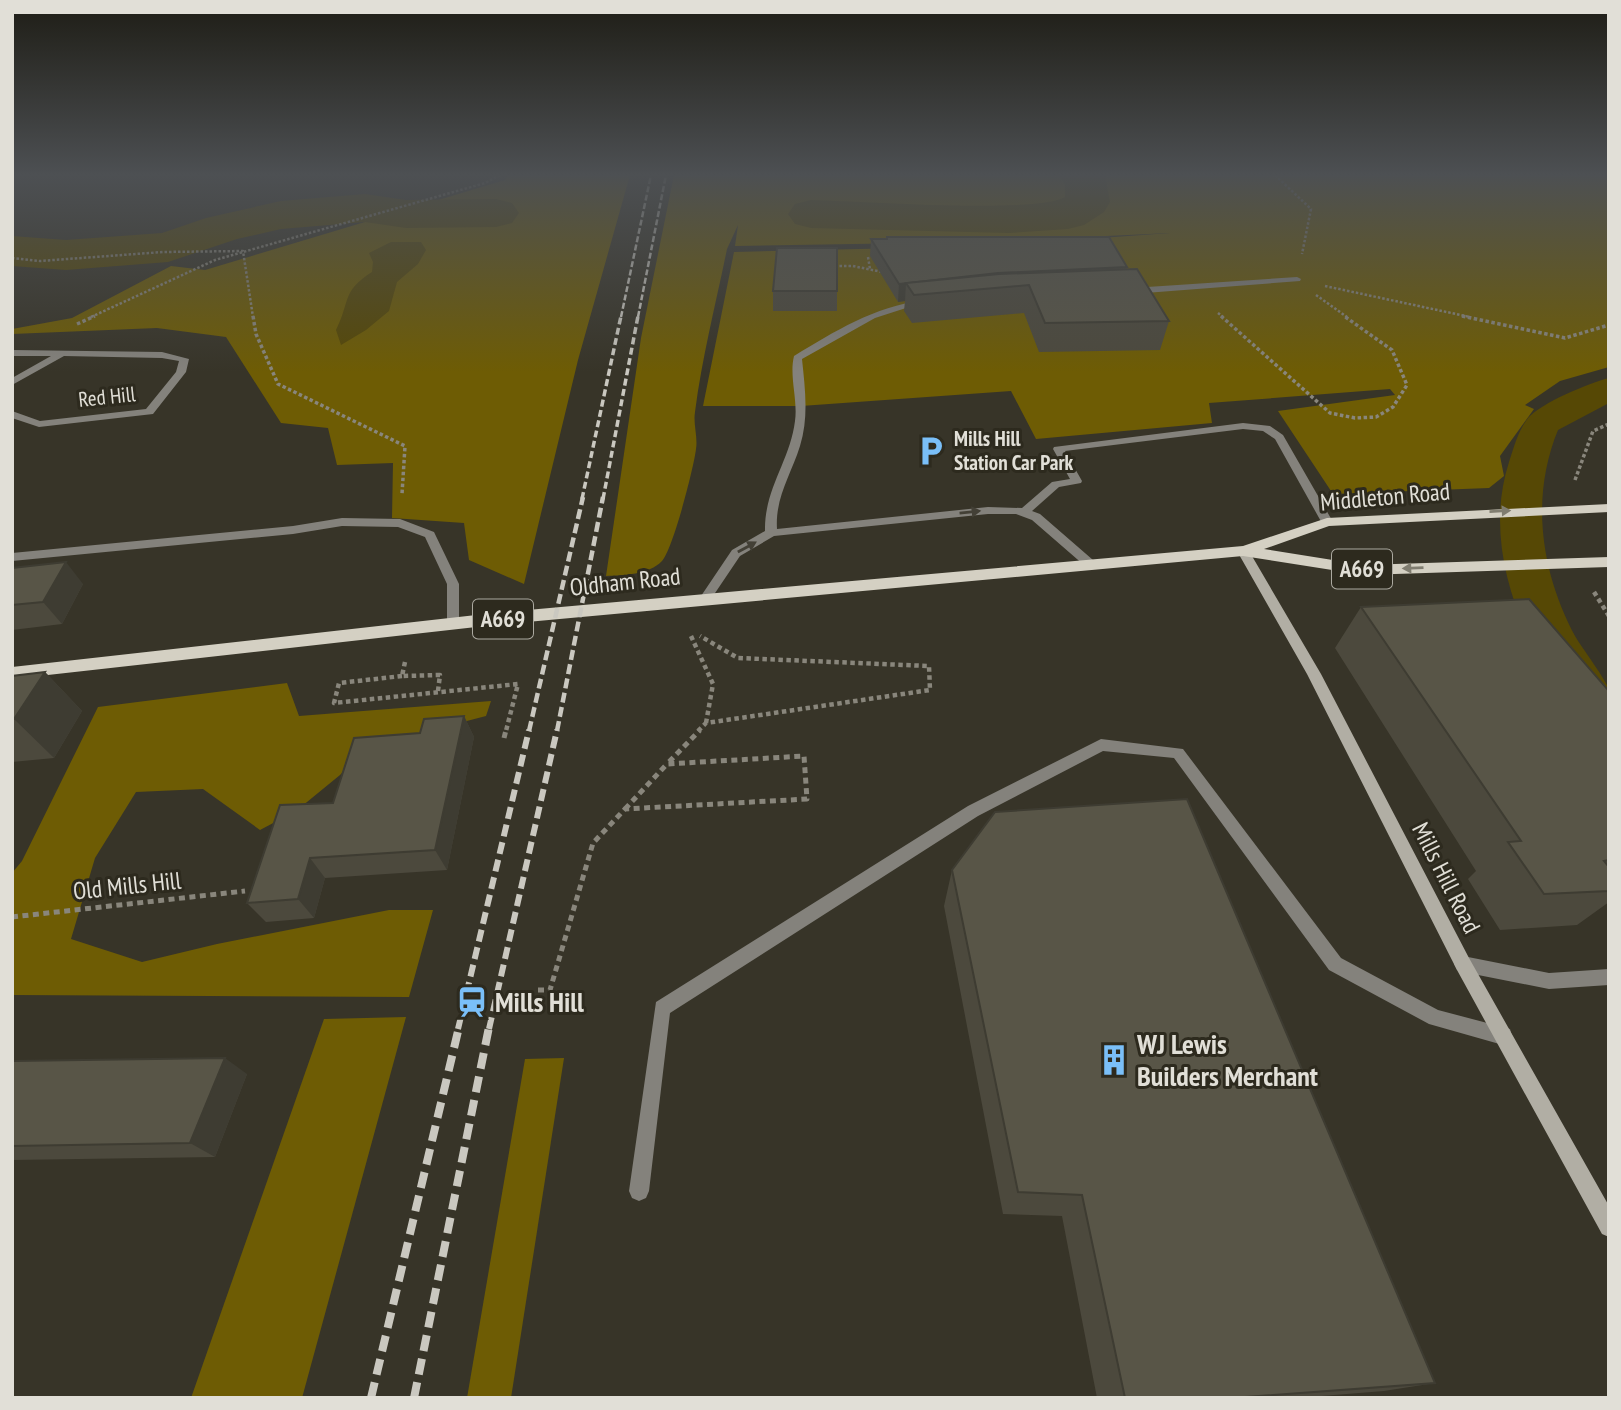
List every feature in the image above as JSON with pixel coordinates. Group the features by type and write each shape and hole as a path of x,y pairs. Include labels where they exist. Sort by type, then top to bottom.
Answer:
{"main road":[{"name":"Middleton Road","path":"1243,551 1327,522 1609,508"},
{"name":"Oldham Road","path":"12,673 705,599 1243,551"},
{"name":"A669","path":"1243,551 1364,570 1609,562"}],"street":[{"path":"1124,291 1191,289 1297,279"},
{"path":"771,533 769,514 772,498 789,463 799,431 802,406 797,358 858,320 906,304 932,302"},
{"path":"12,353 64,353"},
{"path":"12,382 64,353"},
{"name":"Red Hill","path":"12,414 38,424 149,412 181,372 184,359 162,355 64,353"},
{"path":"1026,511 1056,484 1077,481 1058,449 1244,426 1266,428 1279,437 1327,522"},
{"path":"705,599 736,553 771,533 981,510 1026,511 1089,563"},
{"path":"12,557 293,530 342,522 400,523 430,535 453,584 453,624"},
{"name":"Mills Hill Road","path":"1243,551 1314,674 1463,964 1609,1227"},
{"path":"639,1191 662,1007 973,811 1101,745 1178,753 1335,964 1435,1018 1503,1036"},
{"path":"1463,964 1549,981 1609,977"}],"path":[{"path":"77,324 158,284 215,260 280,241"},
{"path":"1297,279 1305,241"},
{"path":"12,258 40,261 163,252 243,251"},
{"path":"243,251 256,334 278,384 405,446 400,523"},
{"path":"868,257 870,269"},
{"path":"829,266 882,272 885,299 906,304"},
{"path":"1191,289 1329,413 1350,418 1378,418 1399,403 1407,385 1392,351 1376,336 1328,305 1297,279"},
{"path":"1297,279 1565,338 1609,325"},
{"path":"538,990 550,990 593,843 706,723 713,684 691,636"},
{"path":"700,636 738,658 929,666 930,690 706,723"},
{"path":"402,676 405,661"},
{"path":"438,691 440,675 338,683 334,703 518,684 504,738"},
{"path":"625,809 807,799 804,756 667,764"},
{"name":"Old Mills Hill","path":"12,917 245,891"}],"shaded area":[{"path":"302,241 612,241 578,360 524,584 469,560 464,523 392,518 393,463 337,465 328,428 281,423 226,337 157,328 12,334 12,329 72,318 171,266 205,270"},
{"path":"661,241 731,241 701,371 695,412 694,458 672,541 657,566 636,573 606,576 641,338"},
{"path":"736,241 1002,241 976,242 735,246"},
{"path":"1062,241 1609,241 1609,367 1560,381 1525,405 1534,409 1500,456 1504,476 1489,488 1333,494 1278,411 1395,395 1390,389 1209,403 1212,423 1036,439 1011,391 801,406 703,406 734,252 990,246"},
{"path":"391,242 421,242 426,250 418,264 397,282 389,311 366,330 341,345 336,330 351,291 372,272 373,262 369,253"},
{"path":"287,683 299,716 491,701 486,716 367,747 340,775 296,811 260,830 203,789 136,792 95,858 71,939 142,962 217,944 389,910 433,910 409,997 12,995 12,873 22,861 98,707"},
{"path":"406,1017 302,1398 191,1398 324,1019"},
{"path":"564,1058 511,1398 467,1398 525,1059"}],"building":[{"path":"872,241 1111,241 1127,267 998,273 899,284"},
{"path":"777,248 837,248 837,291 773,291"},
{"path":"1137,269 1169,321 1045,323 1029,285 914,295 906,283 999,274"},
{"path":"66,562 43,602 12,605 12,568"},
{"path":"1529,599 1609,691 1609,860 1604,861 1609,867 1609,891 1544,894 1508,842 1521,841 1361,607"},
{"path":"45,672 14,719 12,719 12,676"},
{"path":"464,716 435,850 310,858 298,899 247,903 280,805 333,803 354,738 420,733 424,719"},
{"name":"WJ Lewis Builders Merchant","path":"1187,799 1435,1383 1232,1398 1125,1398 1082,1195 1018,1192 952,870 995,812"},
{"path":"225,1058 190,1143 12,1146 12,1061"}],"waterway":[{"path":"12,251 66,255 168,247 186,241"},
{"path":"1609,389 1543,424 1522,482 1520,518 1524,556 1534,594 1549,631 1567,666 1609,724"}],"railway":[{"path":"621,317 637,241"},
{"path":"638,317 653,241"},
{"path":"582,499 621,316"},
{"path":"603,499 638,316"},
{"path":"529,731 583,497"},
{"path":"557,731 603,497"},
{"path":"458,1029 529,730"},
{"path":"489,1029 557,730"},
{"path":"371,1398 459,1027"},
{"path":"414,1398 489,1027"}],"place":[{"name":"Mills Hill Station Car Park","path":"931,451"},
{"name":"Mills Hill","path":"472,1002"},
{"name":"WJ Lewis Builders Merchant","path":"1114,1060"}]}
